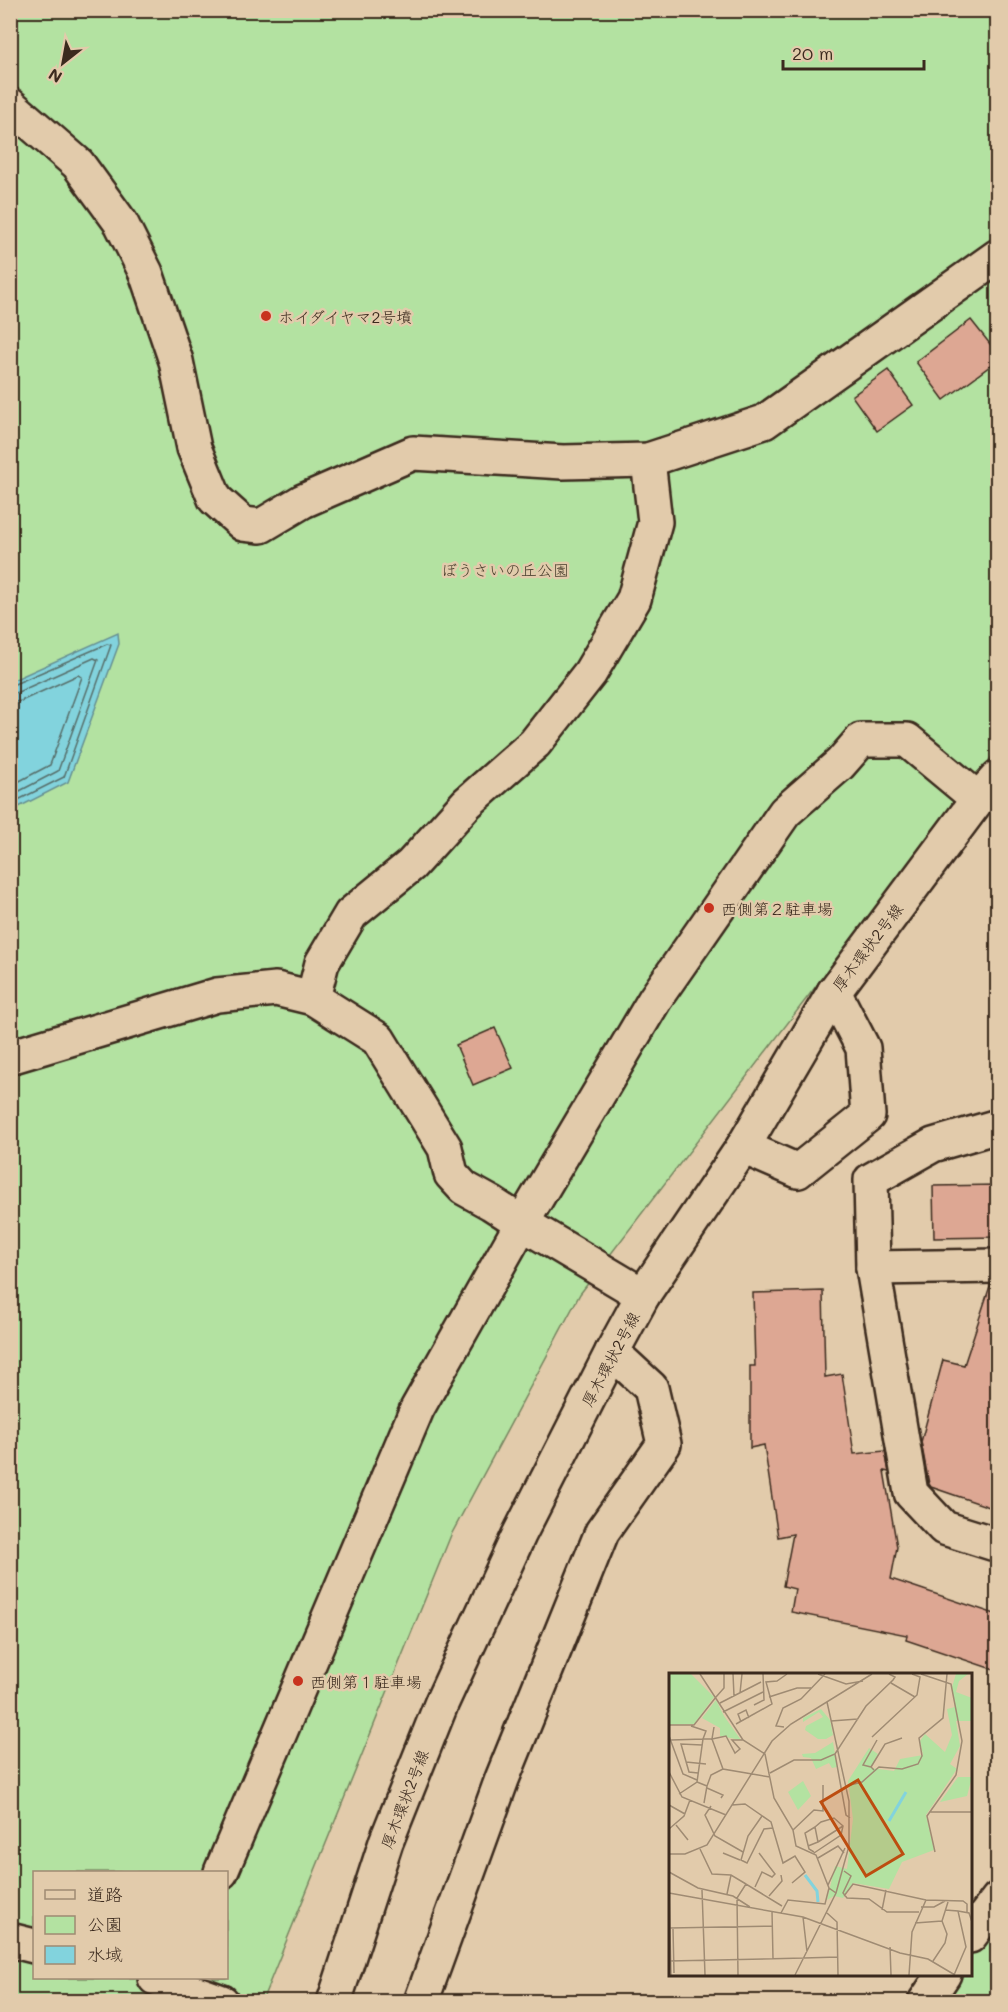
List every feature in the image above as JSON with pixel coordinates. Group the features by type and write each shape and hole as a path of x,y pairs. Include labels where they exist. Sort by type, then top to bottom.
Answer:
{"street":[{"path":"10,105 78,164 121,223 146,273 163,321 176,361 194,448 202,469 215,499 243,524 261,526 303,501 413,453 563,462 648,460 764,422 998,256"},
{"path":"313,998 322,963 351,914 411,866 467,803 535,743 590,673 634,599 655,522 648,460"},
{"path":"221,1871 417,1409 522,1223 655,999 785,812 840,764 861,740 907,740 988,788"},
{"name":"厚木環状2号線","path":"334,2001 386,1842 442,1702 519,1535 612,1352 643,1296 743,1147 834,992 988,788"},
{"path":"10,1057 217,995 276,989 313,998 378,1039 445,1148 451,1174 464,1188 643,1296"},
{"path":"743,1147 798,1171 868,1115 863,1048 834,992"},
{"path":"998,1126 933,1145 871,1180 873,1268 911,1493 944,1528 998,1545"},
{"path":"873,1268 998,1266"},
{"path":"421,2001 502,1779 602,1532 664,1444 651,1388 612,1352"},
{"path":"972,1933 998,1899"},
{"path":"10,1940 33,1946"},
{"path":"925,2001 943,1976"},
{"path":"169,1979 222,2001"}],"green space":[{"name":"ぼうさいの丘公園","path":"11,11 997,11 997,750 580,1294 451,1535 262,2001 11,2002"},
{"path":"997,1912 997,2001 938,2002 953,1976 972,1976 972,1949"}],"water":[{"path":"118,633 119,644 68,782 11,811 11,681"}],"building":[{"path":"971,320 998,354 998,360 944,400 916,362"},
{"path":"888,370 913,405 877,431 852,396"},
{"path":"495,1028 513,1068 473,1085 456,1045"},
{"path":"998,1185 998,1237 934,1238 933,1186"},
{"path":"990,1286 998,1287 998,1510 931,1487 921,1442 943,1360 964,1365"},
{"path":"823,1291 825,1377 842,1374 854,1454 885,1451 889,1472 884,1471 897,1547 891,1579 998,1615 998,1671 906,1640 907,1635 791,1612 795,1589 783,1586 793,1534 778,1537 764,1445 750,1448 750,1366 755,1366 753,1293"}],"place":[{"name":"ホイダイヤマ2号墳","path":"266,316"},
{"name":"西側第２駐車場","path":"709,908"},
{"name":"西側第１駐車場","path":"298,1681"}]}
